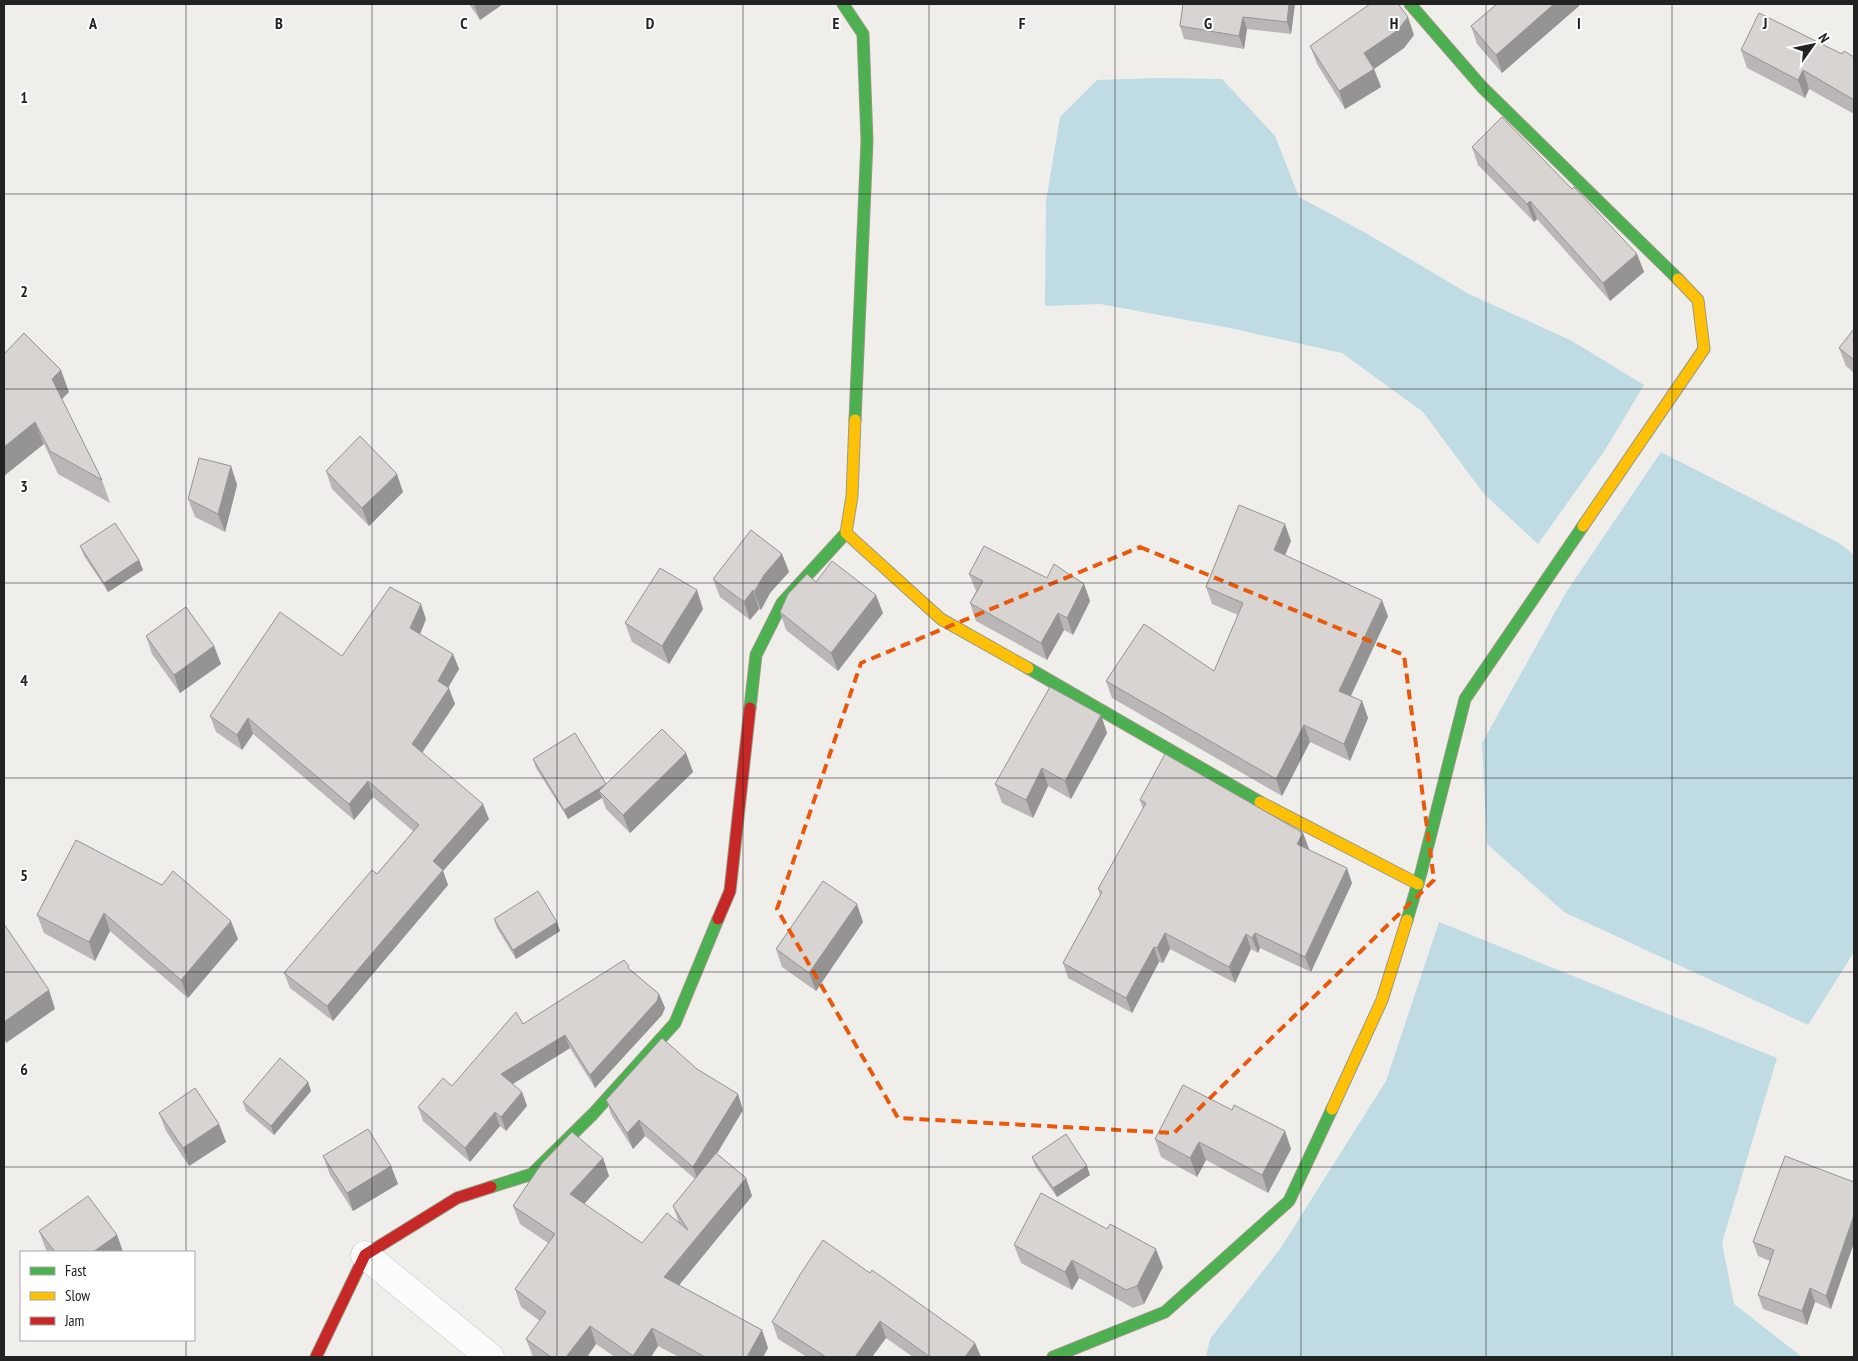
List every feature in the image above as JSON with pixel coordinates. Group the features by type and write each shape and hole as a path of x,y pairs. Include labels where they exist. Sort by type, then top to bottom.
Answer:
{"street":[{"path":"316,1357 365,1255 457,1198 532,1174 593,1114 675,1023 730,891 756,654 782,603 846,534 852,496 867,141 863,34 843,4"},
{"path":"1053,1357 1165,1312 1288,1201 1382,1000 1418,884 1465,699 1704,349 1698,300 1662,262 1482,87 1410,4"},
{"path":"846,534 941,619 1068,690 1244,794 1418,884"},
{"path":"365,1255 490,1357"}],"highlighted area":[{"path":"1140,547 1404,655 1434,880 1174,1133 898,1118 777,909 861,663"}],"water":[{"path":"1157,78 1222,79 1275,136 1299,197 1364,232 1469,294 1572,341 1644,385 1605,450 1538,544 1484,494 1423,412 1342,353 1230,328 1100,304 1045,306 1046,201 1060,117 1097,80"},
{"path":"1661,452 1839,543 1854,555 1854,952 1808,1025 1564,912 1487,844 1482,743 1567,591"},
{"path":"1439,922 1777,1058 1722,1243 1734,1304 1802,1357 1206,1357 1210,1339 1280,1249 1386,1081"}],"building":[{"path":"1183,4 1289,4 1287,22 1243,17 1239,36 1180,26"},
{"path":"1370,4 1398,4 1408,17 1398,30 1364,53 1374,69 1339,91 1310,46"},
{"path":"1497,4 1554,4 1496,55 1471,26"},
{"path":"1759,13 1842,54 1844,51 1854,57 1854,100 1803,70 1798,80 1741,50"},
{"path":"1502,117 1572,189 1574,187 1637,254 1603,283 1530,201 1527,204 1472,147"},
{"path":"1854,329 1854,360 1839,348"},
{"path":"24,333 61,370 52,379 102,480 50,451 35,422 4,447 4,354"},
{"path":"360,436 397,474 362,508 326,471"},
{"path":"199,458 231,466 218,514 188,499"},
{"path":"1239,505 1285,524 1274,550 1382,600 1339,691 1362,701 1344,744 1304,725 1276,779 1106,681 1144,624 1214,671 1243,603 1206,587"},
{"path":"115,523 139,560 104,583 80,546"},
{"path":"751,530 782,554 764,575 754,592 753,590 744,602 713,579"},
{"path":"984,546 1047,578 1054,564 1084,584 1067,618 1058,613 1041,643 970,603 983,581 969,574"},
{"path":"832,561 876,595 831,653 780,612 788,594 807,574 816,582"},
{"path":"660,568 697,590 662,646 625,623"},
{"path":"390,587 421,604 410,628 453,654 438,681 449,688 412,744 483,804 433,861 443,870 327,1006 284,973 372,870 377,874 419,825 368,781 349,804 248,718 237,735 210,716 280,612 342,656"},
{"path":"186,607 214,646 174,675 146,636"},
{"path":"1050,687 1101,715 1065,781 1042,768 1026,800 995,784"},
{"path":"662,729 686,753 623,815 599,791"},
{"path":"575,733 606,784 564,810 533,759"},
{"path":"1165,754 1303,833 1297,844 1347,868 1305,957 1255,933 1252,938 1246,934 1229,967 1165,933 1157,948 1154,947 1126,998 1063,963 1102,892 1098,889 1146,803 1140,800"},
{"path":"76,840 162,885 173,871 231,921 181,980 104,913 89,942 37,915"},
{"path":"823,881 857,904 809,973 776,949"},
{"path":"538,891 557,922 513,950 494,919"},
{"path":"4,924 49,990 4,1022"},
{"path":"624,960 629,966 628,968 659,994 657,1001 590,1075 565,1035 501,1074 522,1092 501,1117 495,1112 465,1148 418,1107 443,1078 452,1086 516,1012 523,1024"},
{"path":"662,1038 697,1069 738,1094 693,1167 639,1120 627,1133 606,1100"},
{"path":"280,1058 308,1082 271,1126 243,1102"},
{"path":"1183,1085 1232,1110 1234,1105 1285,1131 1262,1175 1199,1142 1190,1158 1155,1139"},
{"path":"195,1088 219,1124 183,1148 159,1113"},
{"path":"368,1129 391,1166 347,1193 323,1156"},
{"path":"572,1132 603,1158 570,1194 642,1243 667,1213 688,1230 673,1206 716,1153 746,1178 664,1277 762,1330 747,1357 705,1357 652,1328 633,1356 590,1326 566,1357 551,1357 526,1339 546,1312 515,1289 555,1234 513,1206 542,1163"},
{"path":"1066,1134 1087,1166 1053,1188 1032,1157"},
{"path":"1785,1156 1854,1182 1854,1215 1826,1296 1810,1288 1802,1311 1758,1295 1774,1250 1753,1242"},
{"path":"1041,1193 1107,1229 1110,1224 1156,1249 1137,1286 1126,1290 1072,1260 1065,1272 1014,1245"},
{"path":"88,1196 117,1235 94,1251 54,1251 39,1231"},
{"path":"823,1240 870,1273 872,1270 975,1343 965,1357 930,1357 880,1321 855,1357 826,1357 772,1322"}],"traffic: fast":[{"path":"843,4 863,34 867,141 855,420"},
{"path":"1410,4 1482,87 1678,279"},
{"path":"1407,920 1421,873 1465,699 1583,526"},
{"path":"750,708 756,655 782,603 846,533"},
{"path":"1028,668 1260,802"},
{"path":"491,1187 532,1174 593,1114 675,1023 718,919"},
{"path":"1053,1357 1165,1312 1289,1201 1332,1109"}],"traffic: slow":[{"path":"1583,526 1704,349 1698,300 1678,279"},
{"path":"855,420 852,496 846,533 941,619 1028,668"},
{"path":"1260,802 1418,884"},
{"path":"1332,1109 1382,1000 1407,920"}],"traffic: jam":[{"path":"718,919 730,891 750,708"},
{"path":"316,1357 365,1255 457,1198 491,1187"}]}
